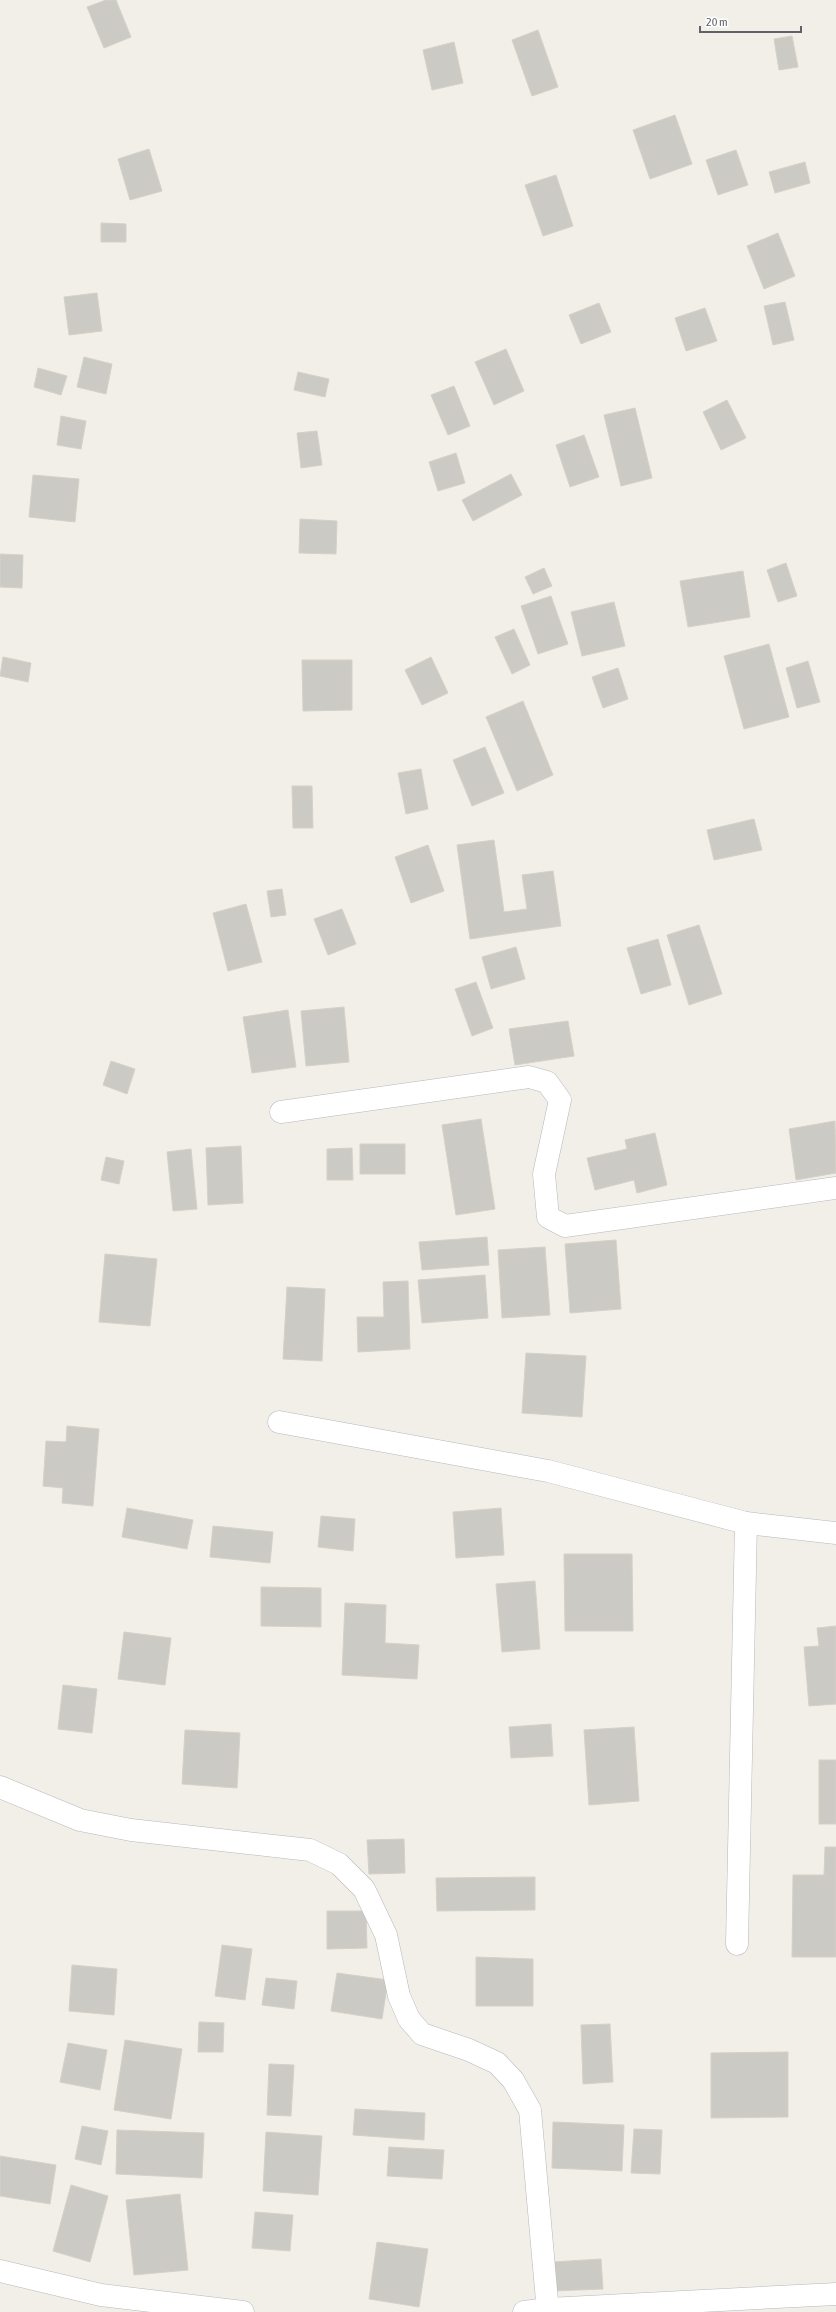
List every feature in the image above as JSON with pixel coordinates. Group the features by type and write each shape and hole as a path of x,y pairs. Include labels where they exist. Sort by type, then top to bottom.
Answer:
{"street":[{"path":"281,1112 529,1077 547,1082 560,1100 544,1174 548,1217 565,1226 836,1188"},
{"path":"279,1422 548,1471 746,1523 836,1533"},
{"path":"737,1944 746,1523"},
{"path":"0,1788 80,1820 131,1830 310,1850 339,1864 364,1888 386,1935 399,1996 409,2019 422,2034 469,2050 497,2063 513,2080 530,2110 548,2310"},
{"path":"0,2271 101,2295 243,2312"},
{"path":"524,2312 548,2310 716,2306 836,2294"}],"building":[{"path":"106,0 116,0 131,37 104,48 87,7"},
{"path":"538,30 558,87 532,96 512,40"},
{"path":"792,36 798,67 779,70 774,39"},
{"path":"454,42 463,83 432,90 423,50"},
{"path":"675,115 692,164 650,179 633,130"},
{"path":"149,149 162,191 130,200 118,159"},
{"path":"736,150 748,185 718,195 706,160"},
{"path":"805,162 810,183 775,193 769,172"},
{"path":"556,175 573,226 543,236 525,185"},
{"path":"101,223 126,224 126,242 101,242"},
{"path":"778,233 795,276 764,289 747,246"},
{"path":"97,293 102,331 69,335 64,297"},
{"path":"785,302 794,340 773,345 764,306"},
{"path":"599,303 611,332 581,344 569,315"},
{"path":"705,308 717,341 686,351 675,318"},
{"path":"506,349 524,391 494,405 475,362"},
{"path":"84,357 112,364 106,394 77,387"},
{"path":"38,368 67,376 61,395 34,387"},
{"path":"298,372 329,379 325,397 294,390"},
{"path":"454,386 470,426 448,435 431,395"},
{"path":"727,400 746,438 721,450 703,412"},
{"path":"635,408 652,478 621,486 604,415"},
{"path":"61,416 86,421 81,449 57,445"},
{"path":"317,431 322,465 301,468 297,433"},
{"path":"584,435 599,477 570,487 556,445"},
{"path":"456,453 465,483 438,491 429,462"},
{"path":"511,474 522,495 473,521 462,500"},
{"path":"33,475 79,479 75,522 29,517"},
{"path":"300,519 337,521 336,554 299,553"},
{"path":"0,554 23,555 22,588 0,587"},
{"path":"786,563 797,596 778,602 767,570"},
{"path":"544,568 552,586 533,594 525,577"},
{"path":"743,571 750,617 688,627 680,581"},
{"path":"551,596 568,644 538,654 521,606"},
{"path":"614,602 625,646 582,656 571,612"},
{"path":"514,629 530,665 512,674 495,637"},
{"path":"769,644 789,717 744,729 724,656"},
{"path":"3,657 31,663 28,682 0,676"},
{"path":"431,657 448,693 422,705 405,670"},
{"path":"302,660 352,660 352,710 303,711"},
{"path":"808,661 820,702 797,708 786,668"},
{"path":"618,668 628,699 603,708 592,677"},
{"path":"523,701 553,775 517,791 486,717"},
{"path":"485,747 504,793 472,806 453,760"},
{"path":"421,769 428,809 406,814 398,773"},
{"path":"292,786 312,786 313,828 293,828"},
{"path":"754,819 762,850 714,860 707,830"},
{"path":"494,840 504,912 527,909 522,875 553,871 561,926 470,939 457,845"},
{"path":"428,845 444,891 411,903 395,857"},
{"path":"282,889 286,915 271,917 267,891"},
{"path":"246,904 262,962 228,971 213,913"},
{"path":"342,909 356,944 328,955 314,919"},
{"path":"699,925 722,994 689,1005 667,935"},
{"path":"658,939 671,985 641,994 627,948"},
{"path":"516,947 525,979 491,989 482,957"},
{"path":"476,982 493,1028 472,1036 455,989"},
{"path":"344,1007 349,1062 306,1066 301,1011"},
{"path":"288,1010 296,1067 252,1073 243,1017"},
{"path":"568,1021 574,1056 515,1065 509,1029"},
{"path":"111,1061 135,1069 127,1094 103,1085"},
{"path":"481,1119 495,1209 456,1215 442,1125"},
{"path":"835,1121 836,1173 796,1180 789,1129"},
{"path":"655,1133 667,1185 637,1193 634,1180 595,1190 587,1158 627,1149 625,1140"},
{"path":"360,1144 405,1144 405,1174 360,1174"},
{"path":"241,1146 243,1203 208,1205 206,1148"},
{"path":"352,1148 353,1180 327,1180 327,1149"},
{"path":"191,1149 197,1209 173,1211 167,1152"},
{"path":"106,1157 124,1161 119,1184 101,1180"},
{"path":"487,1237 489,1265 422,1270 419,1242"},
{"path":"616,1240 621,1309 570,1313 565,1244"},
{"path":"545,1247 550,1315 502,1318 498,1250"},
{"path":"105,1254 157,1259 150,1326 99,1322"},
{"path":"485,1275 488,1318 422,1323 418,1280"},
{"path":"408,1281 410,1349 358,1352 357,1317 384,1317 383,1282"},
{"path":"287,1287 325,1289 322,1361 283,1359"},
{"path":"526,1353 586,1356 582,1417 522,1413"},
{"path":"67,1426 99,1429 93,1506 62,1503 63,1488 43,1486 46,1441 66,1442"},
{"path":"127,1508 193,1520 187,1549 122,1537"},
{"path":"501,1508 504,1555 456,1558 453,1512"},
{"path":"321,1516 355,1519 353,1551 318,1547"},
{"path":"213,1526 273,1532 270,1563 210,1557"},
{"path":"564,1554 632,1554 633,1631 565,1631"},
{"path":"535,1581 540,1649 502,1652 496,1584"},
{"path":"261,1587 321,1588 321,1627 261,1626"},
{"path":"345,1603 386,1605 385,1643 419,1645 417,1679 342,1675"},
{"path":"836,1626 836,1704 809,1706 804,1647 819,1646 817,1628"},
{"path":"124,1632 171,1638 165,1685 118,1679"},
{"path":"63,1685 97,1689 92,1733 58,1729"},
{"path":"551,1724 553,1756 511,1758 509,1727"},
{"path":"634,1727 639,1801 589,1805 584,1730"},
{"path":"185,1730 240,1733 237,1788 182,1784"},
{"path":"819,1760 836,1760 836,1824 819,1824"},
{"path":"404,1839 405,1873 369,1874 367,1840"},
{"path":"825,1847 836,1847 836,1957 792,1957 793,1875 824,1875"},
{"path":"535,1877 535,1910 437,1911 436,1878"},
{"path":"327,1911 366,1911 367,1948 327,1949"},
{"path":"222,1945 252,1949 245,2000 215,1996"},
{"path":"476,1957 533,1959 533,2006 476,2006"},
{"path":"72,1965 117,1969 114,2015 69,2011"},
{"path":"337,1973 388,1980 382,2019 331,2011"},
{"path":"266,1978 297,1981 294,2009 262,2005"},
{"path":"199,2022 224,2023 223,2052 198,2052"},
{"path":"610,2024 613,2082 583,2084 581,2025"},
{"path":"125,2040 182,2049 171,2119 114,2110"},
{"path":"68,2043 107,2050 100,2090 60,2082"},
{"path":"788,2052 788,2117 711,2118 711,2053"},
{"path":"269,2064 294,2065 291,2116 267,2115"},
{"path":"355,2109 425,2113 424,2140 353,2135"},
{"path":"553,2122 624,2125 622,2171 552,2168"},
{"path":"82,2126 108,2131 101,2165 75,2159"},
{"path":"634,2129 662,2130 660,2174 631,2173"},
{"path":"117,2130 204,2133 202,2178 116,2174"},
{"path":"266,2132 322,2136 318,2195 263,2191"},
{"path":"389,2147 444,2150 442,2179 387,2176"},
{"path":"0,2156 56,2165 50,2204 0,2196"},
{"path":"71,2185 108,2196 90,2262 53,2251"},
{"path":"180,2194 188,2270 134,2275 126,2200"},
{"path":"255,2212 293,2215 290,2251 252,2248"},
{"path":"377,2242 428,2249 419,2307 369,2299"},
{"path":"601,2259 603,2289 554,2291 553,2262"}]}
